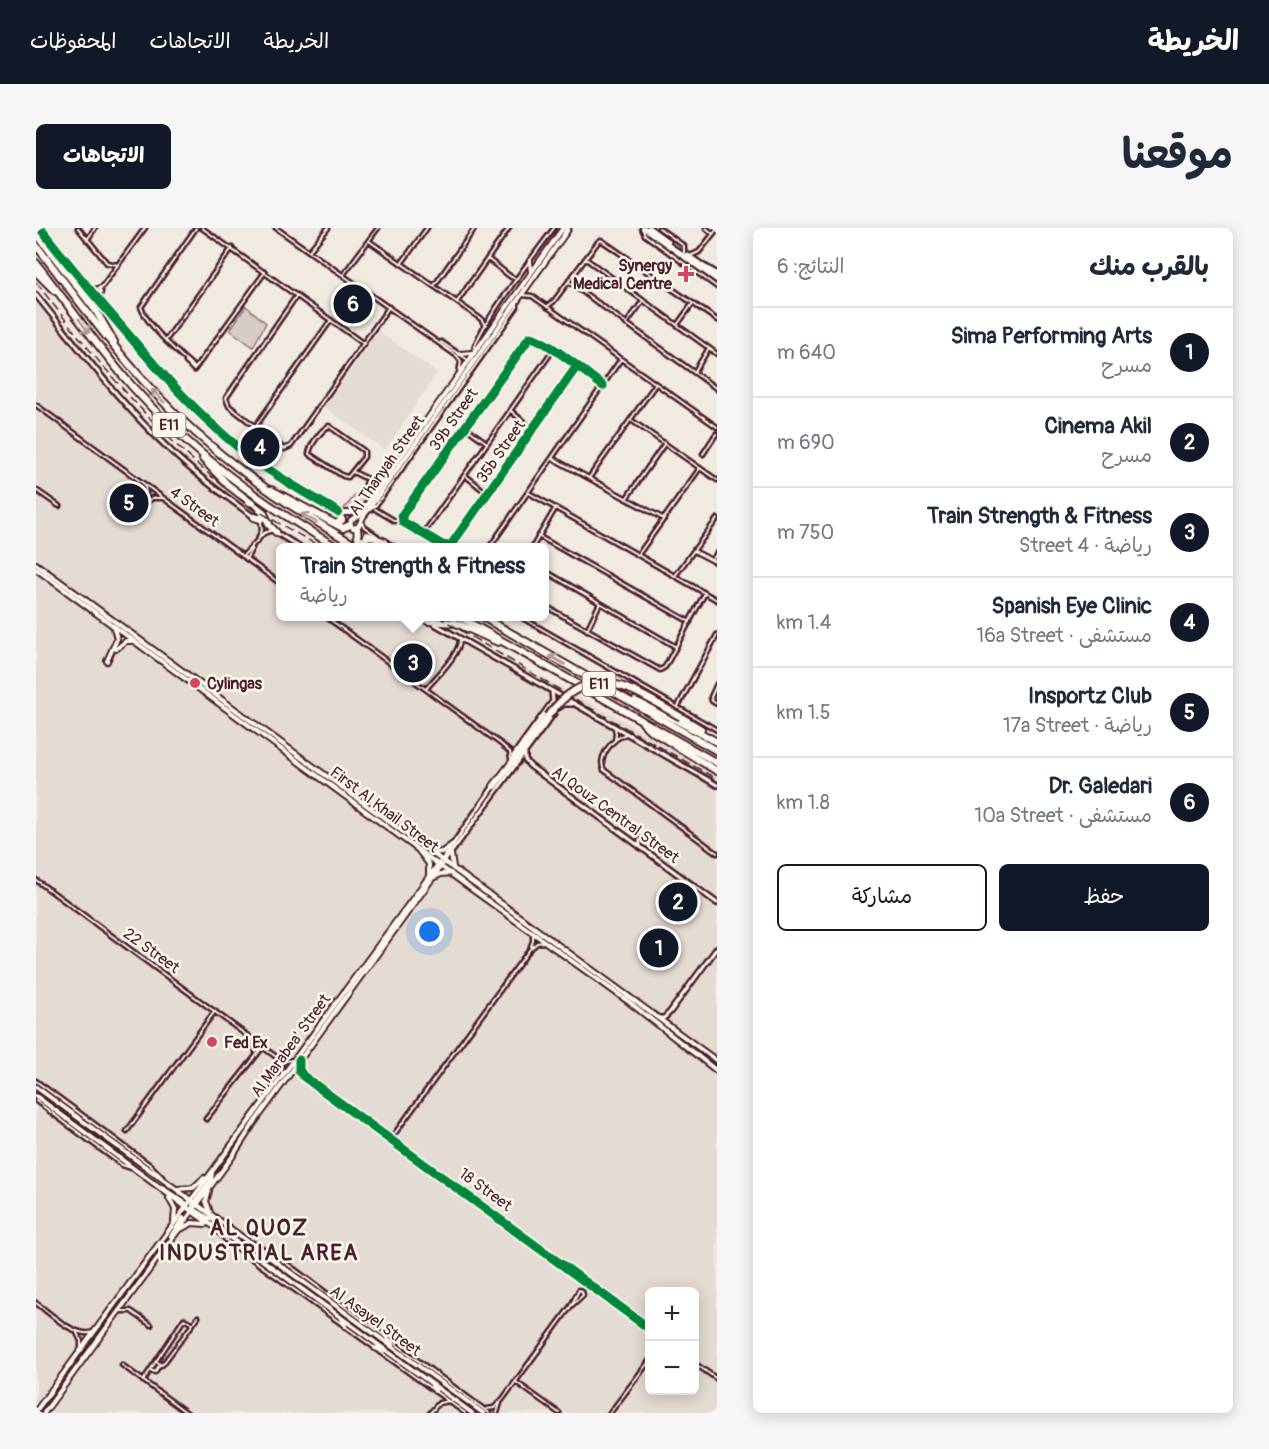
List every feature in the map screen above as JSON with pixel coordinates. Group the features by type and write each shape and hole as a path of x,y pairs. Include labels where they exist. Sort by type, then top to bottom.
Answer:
{"highway":[{"path":"36,233 96,311 109,331 116,348"},
{"name":"E11","path":"36,245 116,348 150,388 185,423 263,488 307,518 351,543"},
{"name":"E11","path":"36,263 131,385 171,427 200,453 266,504 330,543"},
{"path":"36,272 61,295"},
{"path":"200,453 209,467 264,513 274,531"},
{"path":"263,488 285,496 345,528 353,526 358,538 366,543"},
{"path":"336,524 342,520 338,512"},
{"path":"254,517 261,519 264,513"},
{"path":"368,543 364,540 367,535 385,542"},
{"path":"428,621 456,623 491,640 503,642"},
{"name":"E11","path":"467,621 717,763"},
{"name":"E11","path":"490,621 717,751"},
{"path":"494,786 559,702 585,685 603,682 630,688 717,740"},
{"path":"624,698 642,703 717,740"},
{"path":"641,720 648,729 717,771"}],"main road":[{"path":"643,228 717,276"},
{"path":"649,228 717,276"},
{"name":"Al Thanyah Street","path":"566,229 367,511 353,526 351,520 358,517 468,360 566,229"},
{"path":"530,261 531,273"},
{"path":"506,316 503,315 509,304"},
{"path":"460,354 474,352"},
{"path":"455,388 456,382 470,363 468,360"},
{"path":"432,420 432,426"},
{"path":"413,446 420,444"},
{"path":"338,512 353,513 366,504"},
{"name":"First Al Khail Street","path":"36,564 432,852 441,863"},
{"name":"First Al Khail Street","path":"36,569 417,848 441,863 681,1041 717,1071"},
{"path":"107,661 118,637 109,623"},
{"path":"116,649 126,641 136,642"},
{"path":"432,852 441,853 453,844"},
{"path":"417,848 429,864 430,879 441,873 453,872 451,854"},
{"name":"Al Marabea' Street","path":"44,1413 176,1232 212,1172 441,863"},
{"name":"First Al Khail Street","path":"453,872 717,1061"},
{"name":"Al Marabea' Street","path":"36,1411 171,1228 212,1185 288,1076 297,1059"},
{"name":"Al Asayel Street","path":"36,1087 172,1187 217,1230 472,1413"},
{"name":"Al Asayel Street","path":"36,1096 158,1187 215,1219 483,1411"},
{"path":"172,1187 181,1190 193,1188 212,1172"},
{"path":"212,1185 207,1201 215,1219"},
{"path":"158,1187 171,1199 174,1207 175,1217 171,1228"},
{"path":"171,1239 174,1230 191,1206"},
{"path":"176,1232 192,1223 209,1224"},
{"path":"340,1317 345,1326"},
{"path":"386,1336 394,1348"},
{"path":"375,1348 388,1352"},
{"path":"422,1368 433,1370"},
{"path":"431,1383 435,1391"}],"street":[{"path":"40,228 107,313 178,393 233,443 277,476 338,512"},
{"path":"78,228 113,272"},
{"path":"86,239 95,228"},
{"path":"95,297 145,228"},
{"path":"196,228 143,303 142,311 194,369 264,271"},
{"path":"204,228 365,343"},
{"path":"276,228 438,341 460,359 459,374"},
{"path":"310,252 328,228"},
{"path":"344,276 378,228"},
{"path":"401,264 427,228"},
{"path":"434,286 475,228"},
{"path":"500,228 506,232"},
{"path":"457,302 509,228"},
{"path":"474,352 475,344 488,320 554,228"},
{"path":"643,228 644,234 717,287"},
{"path":"659,228 683,245 686,254 694,256 715,232 707,228"},
{"path":"547,307 555,301 597,242 605,241 717,320"},
{"path":"369,242 481,319 485,325"},
{"path":"165,339 231,248"},
{"path":"699,252 700,265"},
{"path":"100,255 109,264 119,265"},
{"path":"486,260 511,278 514,283"},
{"path":"585,260 717,354"},
{"path":"511,278 517,279"},
{"path":"568,283 717,388"},
{"path":"528,285 532,296"},
{"path":"85,286 94,289 104,286"},
{"path":"104,286 100,298 107,313"},
{"path":"367,511 374,508 517,307 519,298 525,294 532,296 716,426 713,431 717,435 703,454"},
{"path":"36,295 85,357 153,434 189,467 254,517 293,543"},
{"path":"298,296 227,395 226,401 254,427 281,448 286,449 291,446 390,307"},
{"path":"552,310 555,301"},
{"path":"627,324 643,301"},
{"path":"677,325 692,303"},
{"path":"254,427 331,319"},
{"path":"481,319 488,320"},
{"name":"39b Street","path":"401,520 402,515 527,340 532,336 554,350"},
{"path":"438,341 468,360"},
{"path":"694,372 710,349"},
{"path":"374,508 394,521 401,520 424,535 554,350 603,385"},
{"path":"492,543 622,360"},
{"name":"35b Street","path":"453,543 577,367"},
{"path":"590,478 656,384"},
{"name":"4 Street","path":"36,405 276,580"},
{"path":"511,412 534,429"},
{"path":"632,419 717,480"},
{"path":"325,427 331,427 364,450 364,457 354,471 348,477 344,477 310,455 309,451 325,427"},
{"path":"465,428 488,445"},
{"path":"627,499 666,444"},
{"path":"553,457 664,520"},
{"path":"639,555 700,468"},
{"path":"354,471 380,485"},
{"path":"465,477 488,493"},
{"path":"369,480 366,484 375,492"},
{"path":"144,484 147,492 142,507 154,498 163,498"},
{"path":"36,490 59,506"},
{"path":"528,492 717,600"},
{"path":"535,543 554,508"},
{"path":"361,519 364,527 385,542"},
{"path":"676,576 717,519"},
{"path":"259,538 262,531 261,522"},
{"path":"244,557 265,532 274,531"},
{"name":"35b Street","path":"424,535 439,543"},
{"path":"539,535 691,622"},
{"path":"695,550 714,562 717,554"},
{"path":"549,573 677,646"},
{"path":"549,608 657,670 664,668 706,594"},
{"path":"586,629 601,603"},
{"path":"332,621 490,736 508,750 511,759"},
{"path":"428,621 717,785"},
{"path":"528,621 717,730"},
{"path":"675,707 717,635"},
{"path":"460,639 460,646"},
{"path":"368,643 369,649"},
{"path":"427,691 460,646 468,643"},
{"path":"717,684 711,695 713,702 717,704"},
{"path":"551,691 554,696 552,702 558,703 558,709"},
{"name":"Al Marabea' Street","path":"441,863 552,702"},
{"path":"558,709 564,704 573,704"},
{"name":"Al Marabea' Street","path":"441,863 451,854 558,709"},
{"path":"612,725 616,734 601,760 604,770 717,853"},
{"path":"613,742 621,735 629,735"},
{"path":"486,742 490,736"},
{"path":"508,750 518,749"},
{"name":"Al Qouz Central Street","path":"525,754 525,760 530,766 640,847 681,873 717,903"},
{"name":"Al Qouz Central Street","path":"515,766 521,763 530,766"},
{"path":"576,794 577,801"},
{"path":"640,840 640,847"},
{"name":"22 Street","path":"36,880 279,1059"},
{"path":"390,1140 530,948 533,941 532,932"},
{"path":"530,948 537,943 546,942"},
{"path":"657,1018 664,1018 670,1012 717,948"},
{"path":"127,1131 215,1011"},
{"path":"669,1026 670,1012"},
{"path":"253,1039 257,1053"},
{"path":"206,1119 262,1046"},
{"path":"257,1053 269,1051"},
{"path":"279,1059 287,1061 297,1059 303,1076"},
{"path":"278,1083 283,1069 279,1059"},
{"path":"288,1076 296,1074 303,1076"},
{"name":"18 Street","path":"303,1076 645,1325"},
{"path":"36,1082 150,1165 159,1172 163,1180"},
{"path":"36,1101 122,1165 134,1169"},
{"path":"217,1230 224,1238 465,1413"},
{"path":"249,1243 257,1244 274,1254 433,1370 483,1411 489,1413"},
{"path":"483,1411 492,1409 502,1400 572,1306 583,1295 582,1291 577,1292 572,1306"},
{"path":"128,1298 133,1312"},
{"path":"36,1303 75,1331 85,1334 95,1330"},
{"path":"116,1314 125,1310 133,1312 151,1325"},
{"path":"150,1370 155,1372 160,1364 163,1364 198,1317"},
{"path":"143,1381 184,1319 193,1324"},
{"path":"75,1331 81,1341 80,1351"},
{"path":"166,1344 174,1349"},
{"path":"156,1361 160,1364"},
{"path":"122,1365 187,1413"},
{"path":"699,1366 717,1379"},
{"path":"610,1413 645,1367"},
{"path":"516,1382 559,1413"},
{"path":"430,1413 437,1398 435,1391"},
{"path":"497,1413 502,1400"},
{"path":"435,1405 449,1401"}],"shaded area":[{"name":"AL QUOZ INDUSTRIAL AREA","path":"36,288 77,345 132,407 170,445 226,491 301,543 276,543 276,621 436,621 621,719 717,777 717,1413 36,1413"},
{"path":"246,306 266,323 253,347 230,330"},
{"path":"378,331 437,373 385,450 324,407"},
{"path":"362,487 370,493 362,505 352,512 342,511"}],"railway":[{"path":"36,282 127,394 177,446 232,493 313,543"},
{"path":"445,621 585,705 717,779"}],"cycle path":[{"path":"40,228 153,363 208,421 262,465 338,512"},
{"path":"439,543 403,522 402,515 530,337 556,350 603,386"},
{"path":"452,543 577,366"},
{"path":"299,1060 299,1070 303,1076 645,1325"}],"place":[{"name":"Synergy Medical Centre","path":"686,274"},
{"name":"Dr. Galedari","path":"353,304"},
{"name":"Spanish Eye Clinic","path":"260,447"},
{"name":"Insportz Club","path":"129,503"},
{"name":"Train Strength & Fitness","path":"413,663"},
{"name":"Cylingas","path":"195,683"},
{"name":"Cinema Akil","path":"678,902"},
{"name":"Sima Performing Arts","path":"659,948"},
{"name":"Fed Ex","path":"212,1042"}],"district":[{"name":"AL QUOZ INDUSTRIAL AREA","path":"259,1240"}]}
